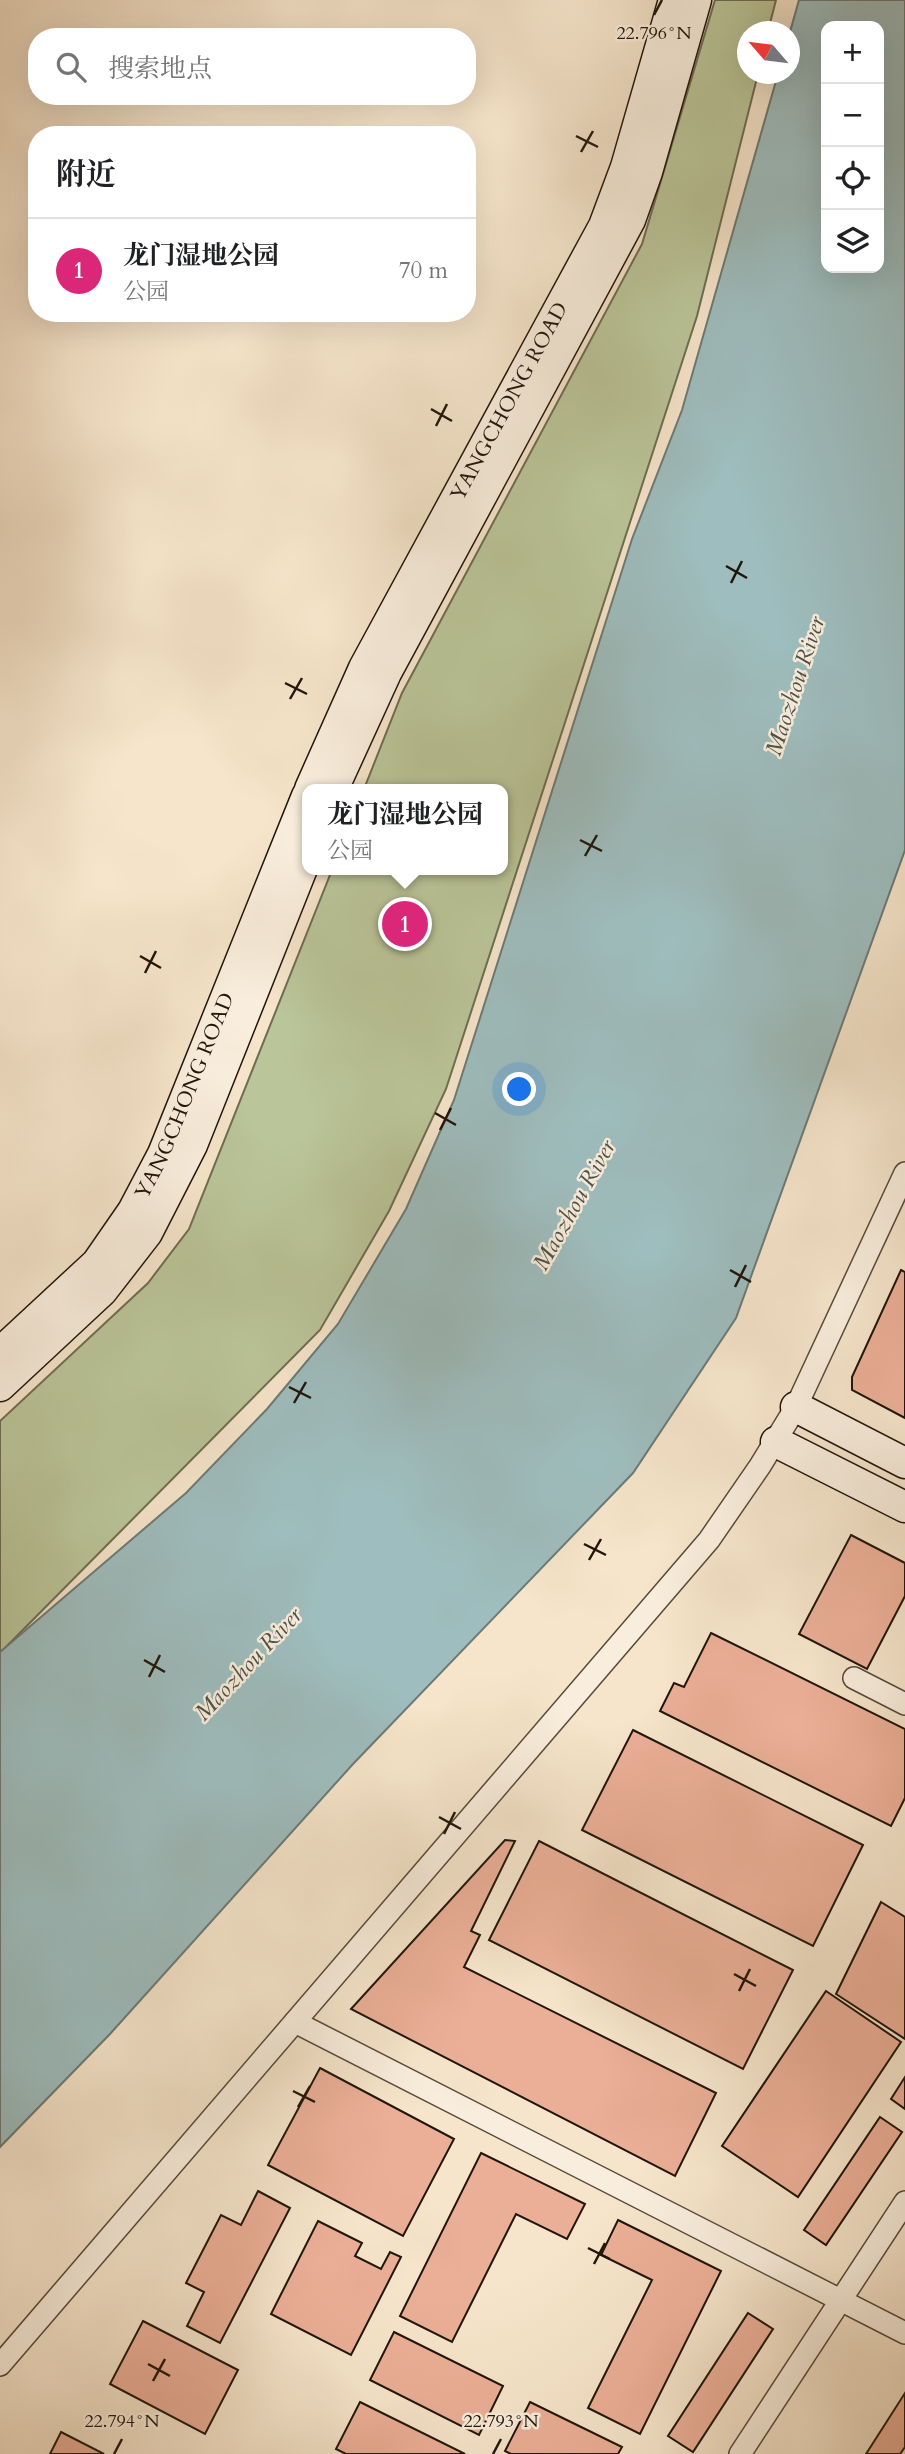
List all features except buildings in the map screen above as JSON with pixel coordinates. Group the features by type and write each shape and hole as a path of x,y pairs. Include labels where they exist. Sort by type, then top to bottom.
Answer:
{"street":[{"name":"YANGCHONG ROAD","path":"312,784 369,659 604,226 626,167 674,0"},
{"name":"YANGCHONG ROAD","path":"335,784 380,685 630,220 647,172 696,0"},
{"name":"YANGCHONG ROAD","path":"0,1353 97,1263 134,1211 163,1154 302,808"},
{"name":"YANGCHONG ROAD","path":"0,1386 109,1283 147,1233 192,1145 302,869"},
{"path":"0,2365 670,1589 709,1540 776,1442 796,1407 905,1173"},
{"path":"796,1407 905,1463"},
{"path":"776,1442 905,1507"},
{"path":"854,1678 905,1704"},
{"path":"295,2022 905,2333"},
{"path":"740,2454 905,2202"}],"green space":[{"path":"715,0 776,0 771,21 737,21 737,84 755,84 697,316 446,1089 389,1211 320,1330 0,1653 0,1421 148,1283 189,1229 330,875 508,875 508,784 366,784 402,693 642,244"}],"water":[{"name":"Maozhou River","path":"799,0 905,0 905,850 736,1318 633,1473 353,1764 110,2034 0,2147 0,1652 186,1493 267,1409 338,1324 406,1209 454,1100 632,539 682,410 775,84 800,84 800,21 793,21"}],"place":[{"name":"龙门湿地公园","path":"405,924"}]}
